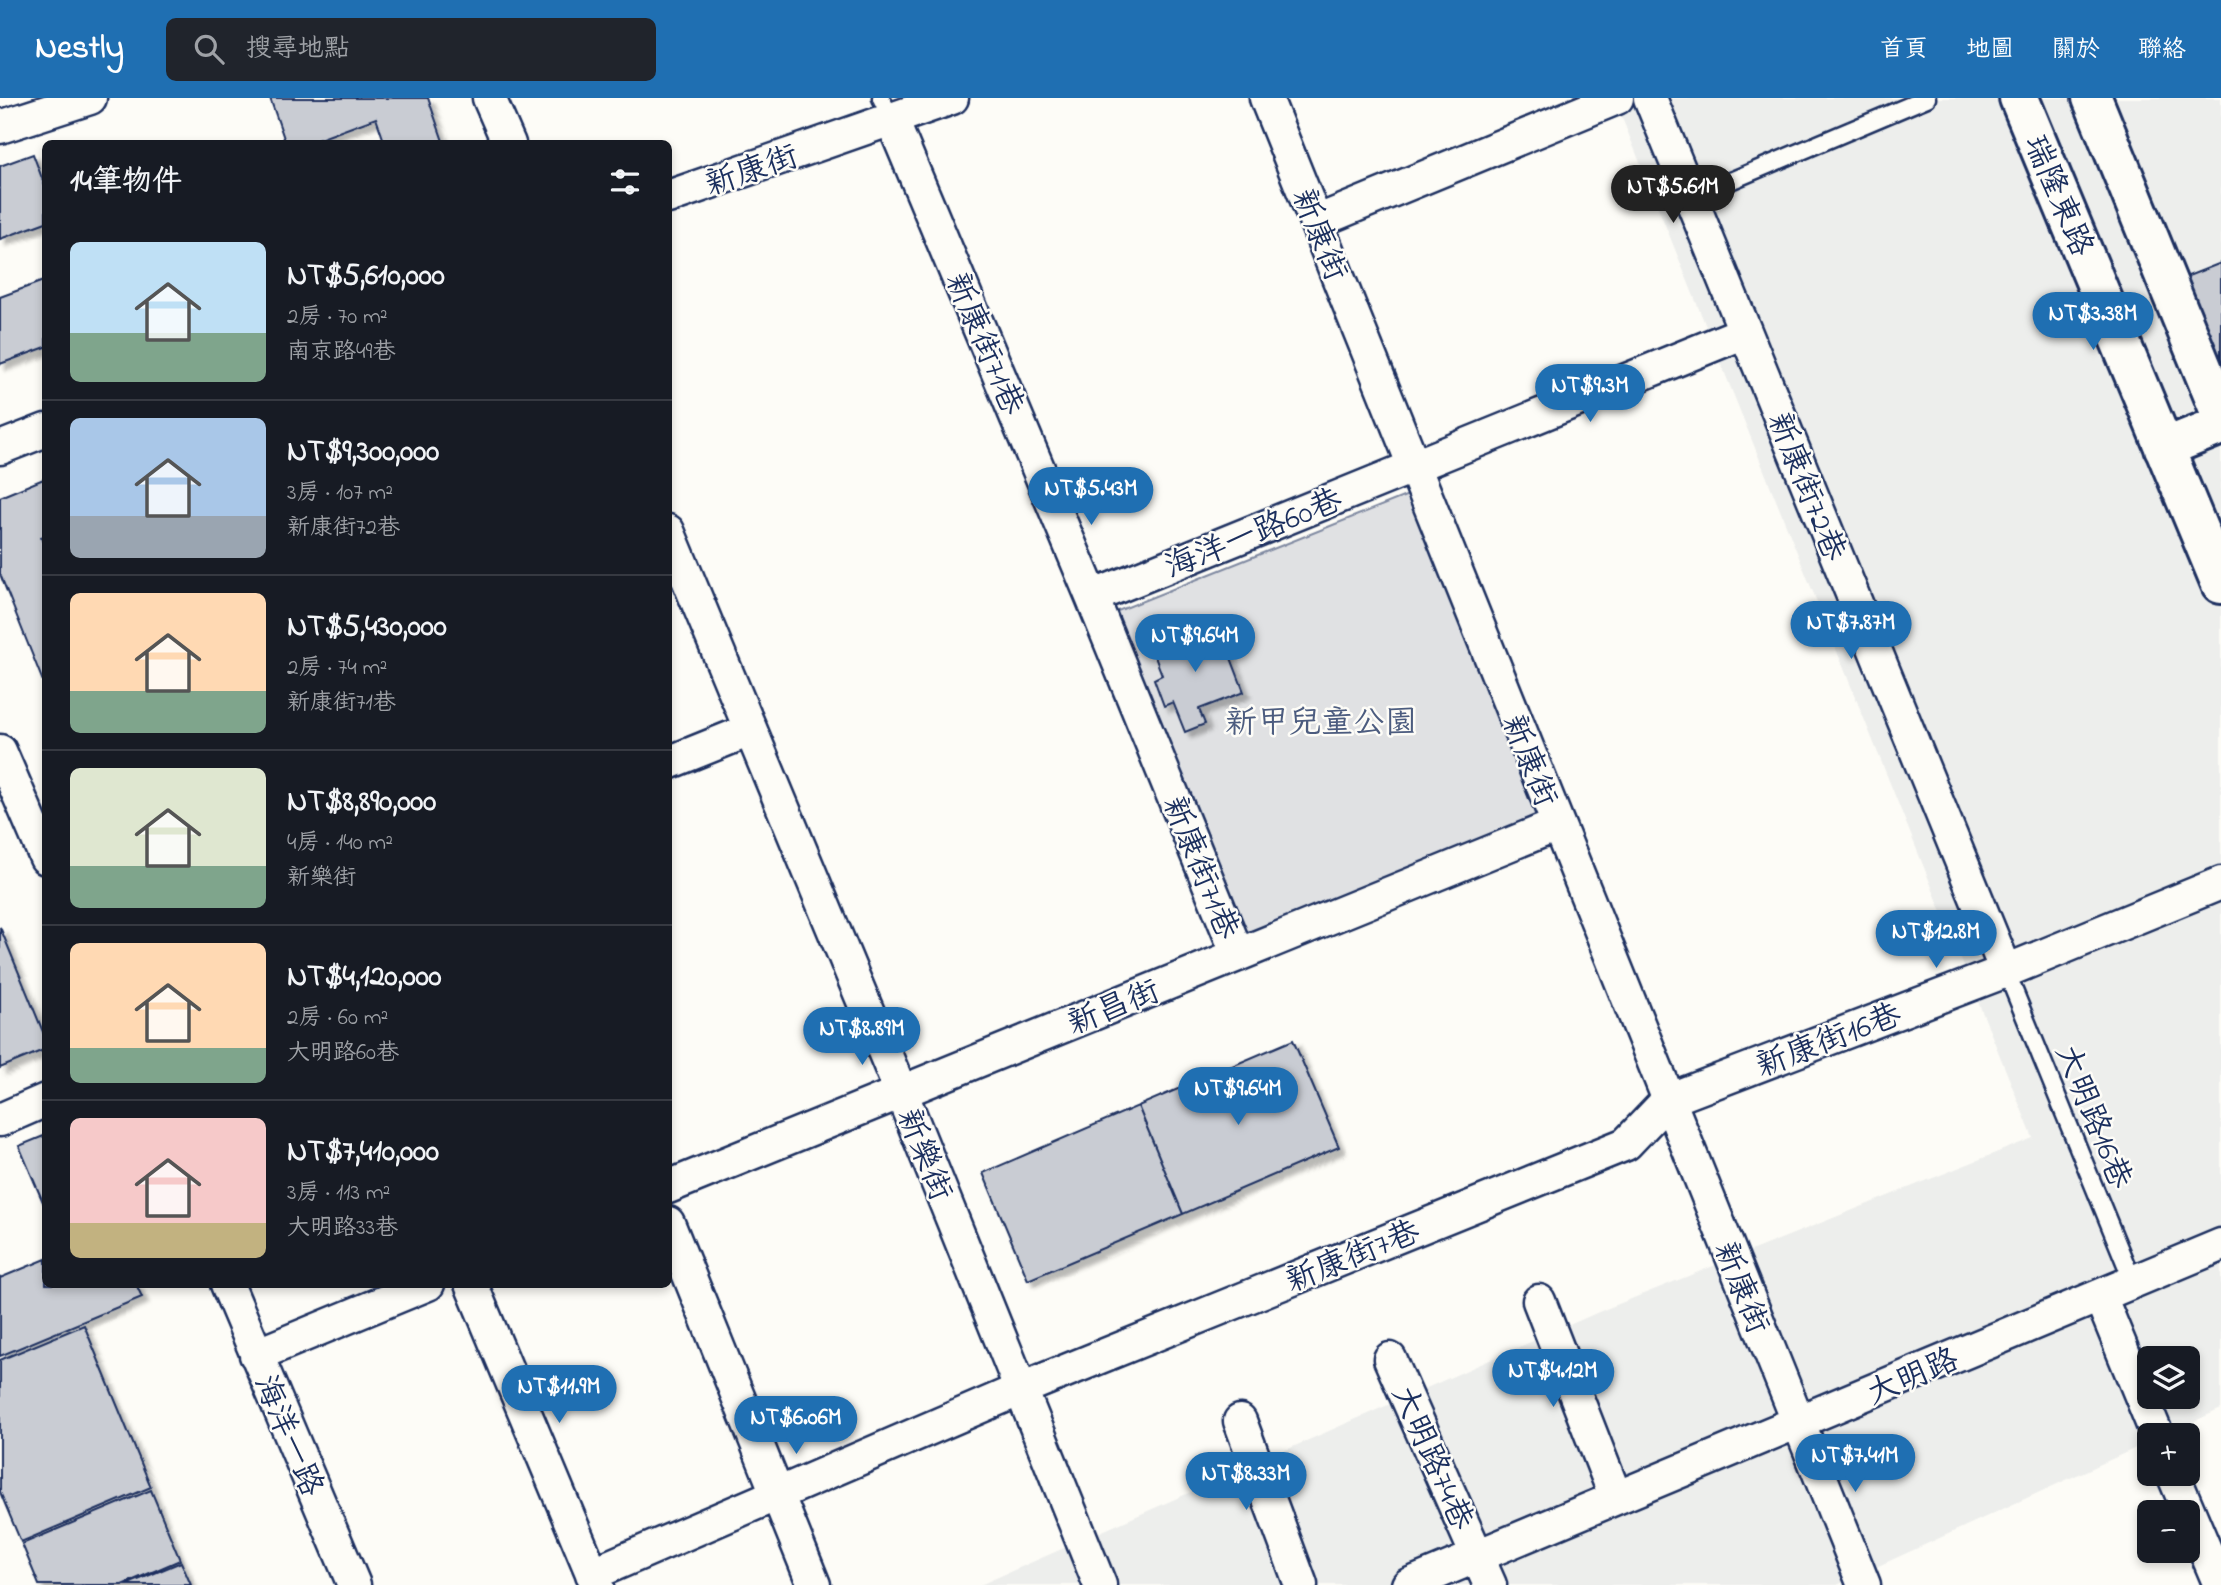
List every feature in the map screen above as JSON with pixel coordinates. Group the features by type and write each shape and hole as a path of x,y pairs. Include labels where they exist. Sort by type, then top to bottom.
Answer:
{"street":[{"path":"0,127 90,98"},
{"path":"489,98 507,140"},
{"name":"新康街","path":"672,195 886,109 952,98"},
{"name":"新康街","path":"1266,98 1864,1585"},
{"path":"1316,222 1617,98"},
{"name":"新康街72巷","path":"1650,98 2006,971"},
{"name":"瑞隆東路","path":"2019,98 2221,584"},
{"name":"瑞隆東路","path":"2092,98 2221,414"},
{"name":"新康街71巷","path":"886,109 1092,597 1238,955"},
{"path":"1414,468 1745,332"},
{"path":"2164,448 2221,425"},
{"path":"0,448 42,432"},
{"name":"海洋一路60巷","path":"1092,597 1414,468"},
{"name":"新樂街","path":"672,541 901,1092 1100,1585"},
{"path":"672,762 750,730"},
{"path":"0,751 7,786 42,851"},
{"name":"新昌街","path":"672,1185 1557,825"},
{"name":"新康街16巷","path":"1668,1100 2006,971 2221,883"},
{"name":"新康街7巷","path":"595,1579 777,1493 1021,1390 1626,1144 1668,1100"},
{"path":"0,1120 42,1102"},
{"path":"672,1233 814,1585"},
{"name":"大明路","path":"1408,1585 2221,1245"},
{"name":"海洋一路","path":"229,1288 354,1585"},
{"path":"256,1354 418,1288"},
{"path":"473,1288 595,1579"},
{"path":"2099,1296 2152,1423"},
{"path":"1539,1301 1616,1498"},
{"name":"大明路74巷","path":"1390,1359 1490,1585"},
{"path":"1240,1421 1301,1585"},
{"path":"2178,1486 2220,1585"}],"lane":[{"path":"1690,198 1927,98"},
{"name":"大明路16巷","path":"2006,971 2133,1282"}],"shaded area":[{"path":"1614,98 2221,98 2221,1409 2190,1423 2137,1423 2137,1448 1837,1585 980,1585 1601,1311 2033,1138"}],"green space":[{"name":"新甲兒童公園","path":"1408,495 1546,816 1232,946 1095,620"}],"building":[{"path":"270,98 428,98 443,140 384,140 376,118 317,140 285,140"},
{"path":"33,154 42,178 42,223 0,239 0,166"},
{"path":"2221,263 2221,370 2183,278"},
{"path":"42,281 42,348 0,364 0,297"},
{"path":"42,480 42,679 0,574 0,497"},
{"path":"1218,624 1244,692 1199,709 1205,724 1185,732 1173,702 1164,706 1154,679 1162,675 1149,641 1166,634 1170,643"},
{"path":"0,927 42,1029 42,1051 0,1068"},
{"path":"1293,1040 1339,1147 1183,1214 1138,1106"},
{"path":"1138,1106 1183,1214 1028,1280 983,1173"},
{"path":"42,1137 42,1200 19,1146"},
{"path":"42,1261 42,1288 138,1288 142,1297 0,1356 0,1278"},
{"path":"84,1325 151,1487 21,1542 0,1492 0,1360"},
{"path":"151,1490 180,1560 122,1585 39,1585 22,1544"},
{"path":"181,1562 191,1585 126,1585"}]}
